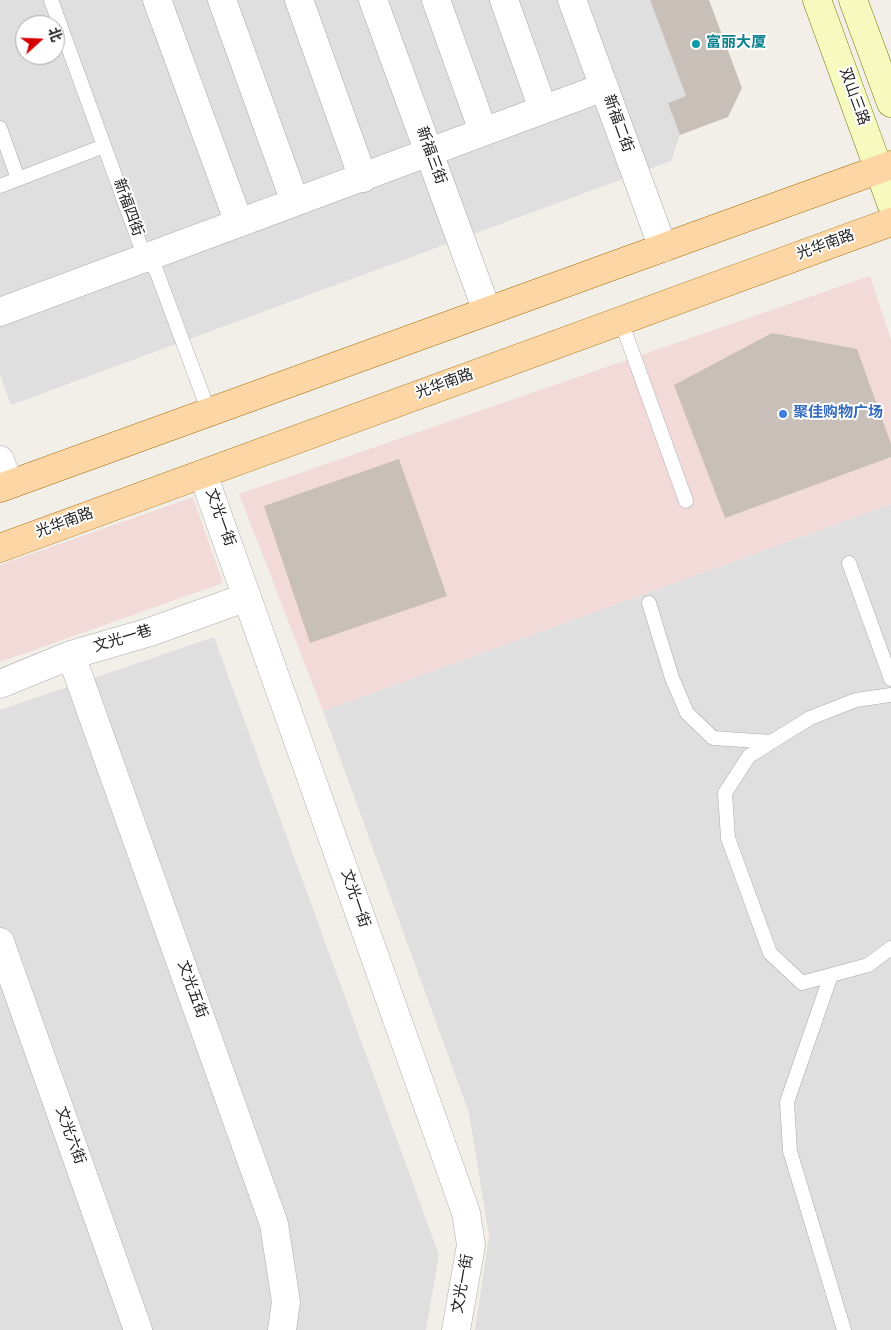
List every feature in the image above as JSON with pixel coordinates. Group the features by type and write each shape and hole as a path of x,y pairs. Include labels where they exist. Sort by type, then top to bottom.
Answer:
{"main road":[{"name":"双山三路","path":"817,0 887,183"},
{"path":"854,0 891,103"},
{"path":"3,477 209,412 663,248 887,183"},
{"name":"光华南路","path":"0,548 891,222"}],"street":[{"path":"157,0 239,223"},
{"path":"222,0 295,202"},
{"path":"299,0 364,178"},
{"name":"新福三街","path":"373,0 487,311"},
{"path":"436,0 484,131"},
{"path":"504,0 543,109"},
{"name":"新福二街","path":"572,0 663,248"},
{"path":"0,312 604,87"},
{"name":"文光一街","path":"203,474 466,1213 471,1245 456,1330"},
{"name":"文光一巷","path":"0,684 72,655 150,632 247,597"},
{"name":"文光五街","path":"72,655 274,1224 286,1302 282,1330"},
{"name":"文光六街","path":"0,942 138,1330"}],"lane":[{"name":"新福四街","path":"51,0 145,258 156,270 209,412"},
{"path":"0,128 18,179"},
{"path":"0,186 104,146"},
{"path":"621,321 686,501"},
{"path":"849,563 891,679"},
{"path":"649,603 672,678 687,713 713,738 771,742"},
{"path":"891,695 856,700 810,718 749,756 726,793 728,838 770,953 802,983 868,965 891,948"},
{"path":"831,975 786,1102 790,1151 844,1330"}],"shaded area":[{"path":"0,0 650,0 686,96 668,103 680,135 671,161 11,405 0,375"},
{"path":"870,276 891,340 891,504 323,711 239,494"},
{"path":"193,497 223,583 0,662 0,565"},
{"path":"891,504 891,1330 475,1330 489,1236 469,1113 323,711"},
{"path":"214,637 439,1255 426,1330 0,1330 0,710"}],"building":[{"name":"富丽大厦","path":"650,0 709,0 742,88 728,117 680,135 668,103 686,96"},
{"name":"聚佳购物广场","path":"772,333 857,349 891,444 891,457 725,518 674,385"},
{"path":"399,459 447,596 310,643 264,506"}],"place":[{"name":"富丽大厦","path":"696,44"},
{"name":"聚佳购物广场","path":"783,414"}]}
